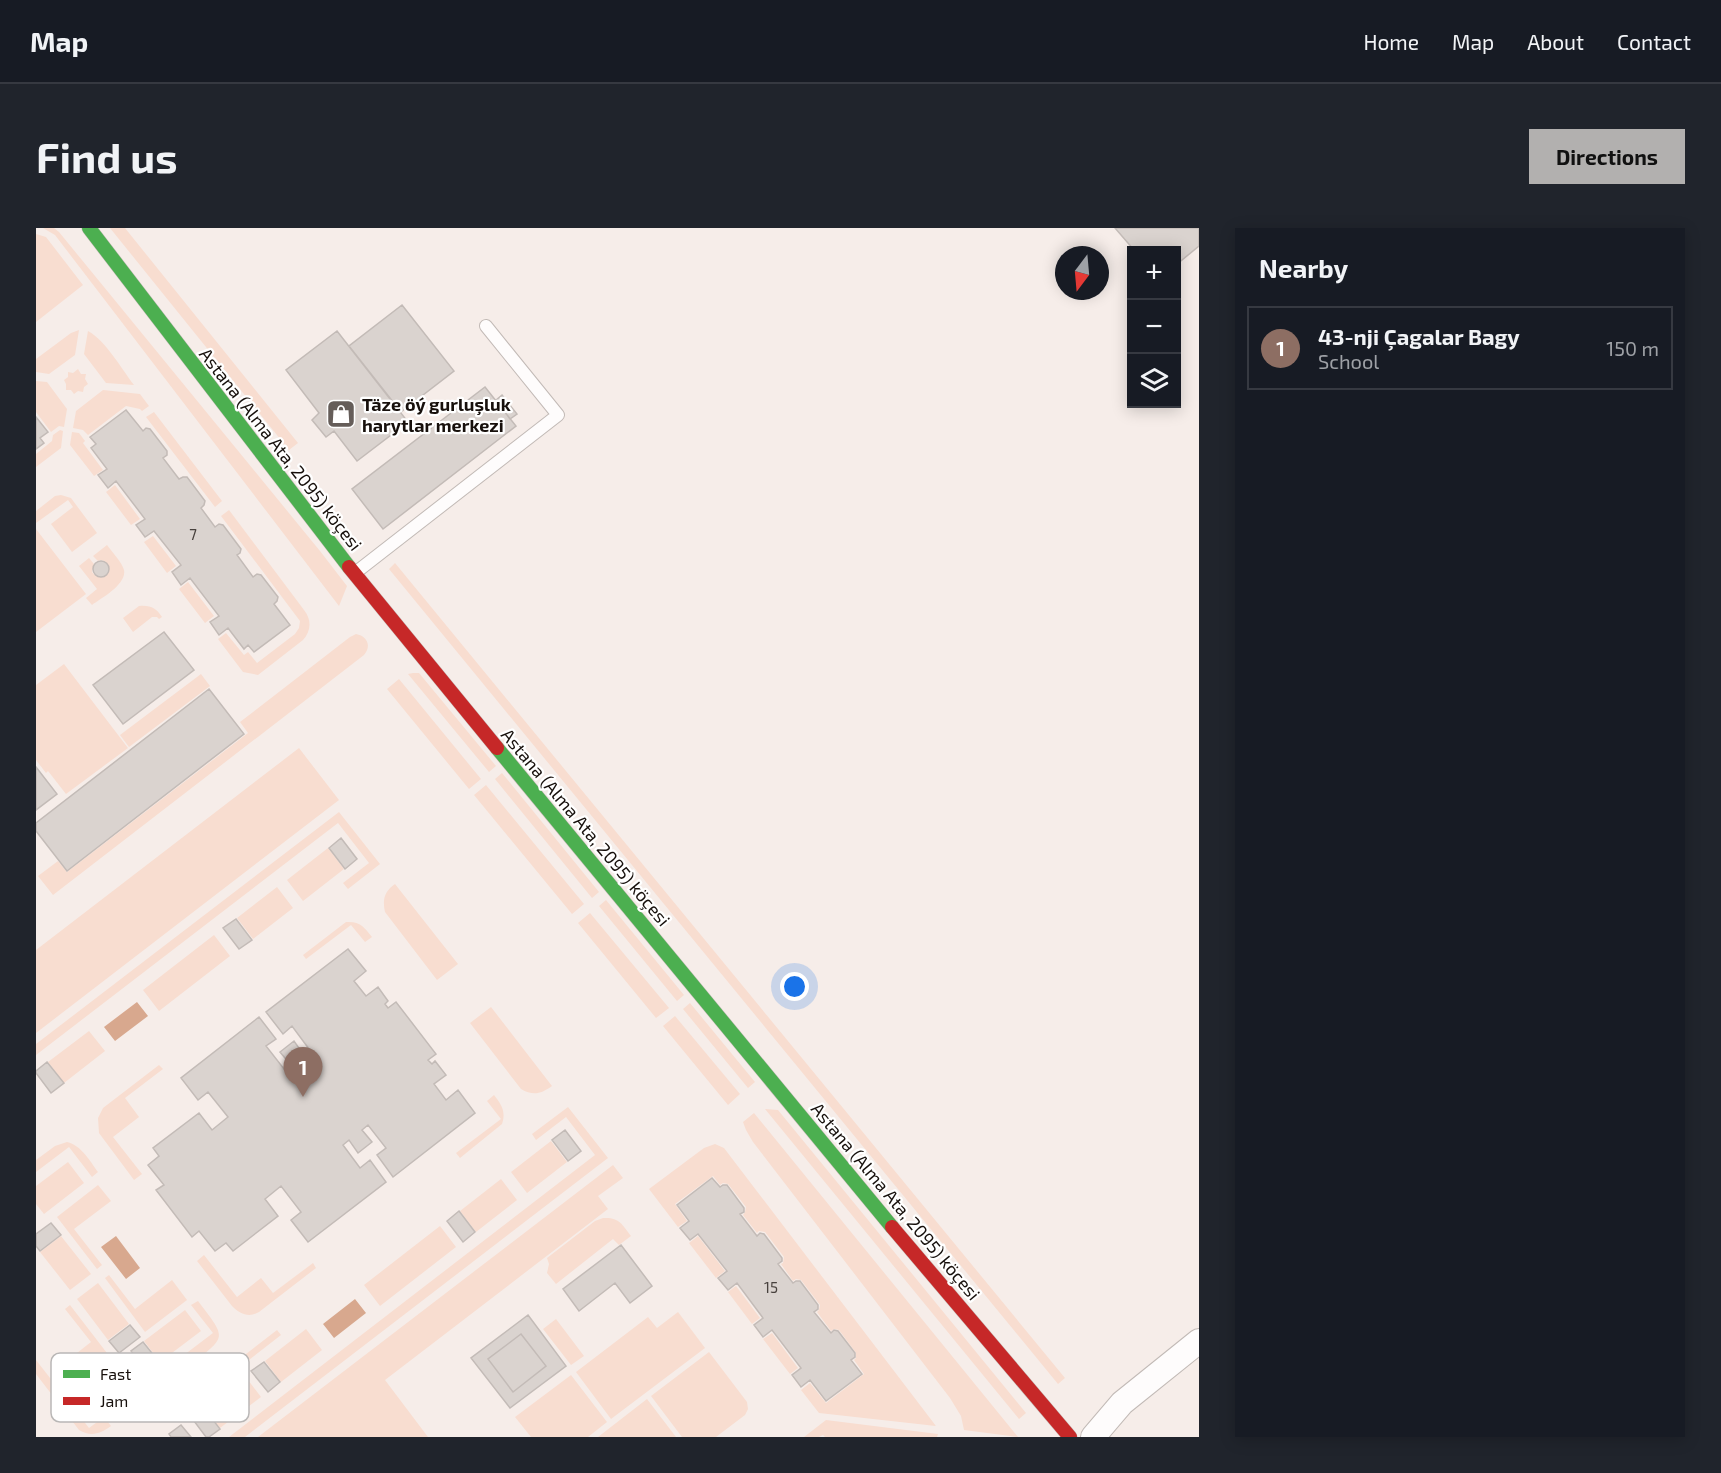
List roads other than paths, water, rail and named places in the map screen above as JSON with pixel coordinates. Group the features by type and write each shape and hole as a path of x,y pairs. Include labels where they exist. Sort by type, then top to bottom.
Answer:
{"street":[{"name":"Astana (Alma Ata, 2095) köçesi","path":"89,228 354,574 882,1214 1070,1437"},
{"path":"1093,1437 1122,1404 1199,1341"}],"lane":[{"path":"354,574 558,415 486,326"}],"place":[{"name":"Täze öý gurluşluk harytlar merkezi","path":"341,414"},
{"name":"43-nji Çagalar Bagy","path":"303,1097"}]}
